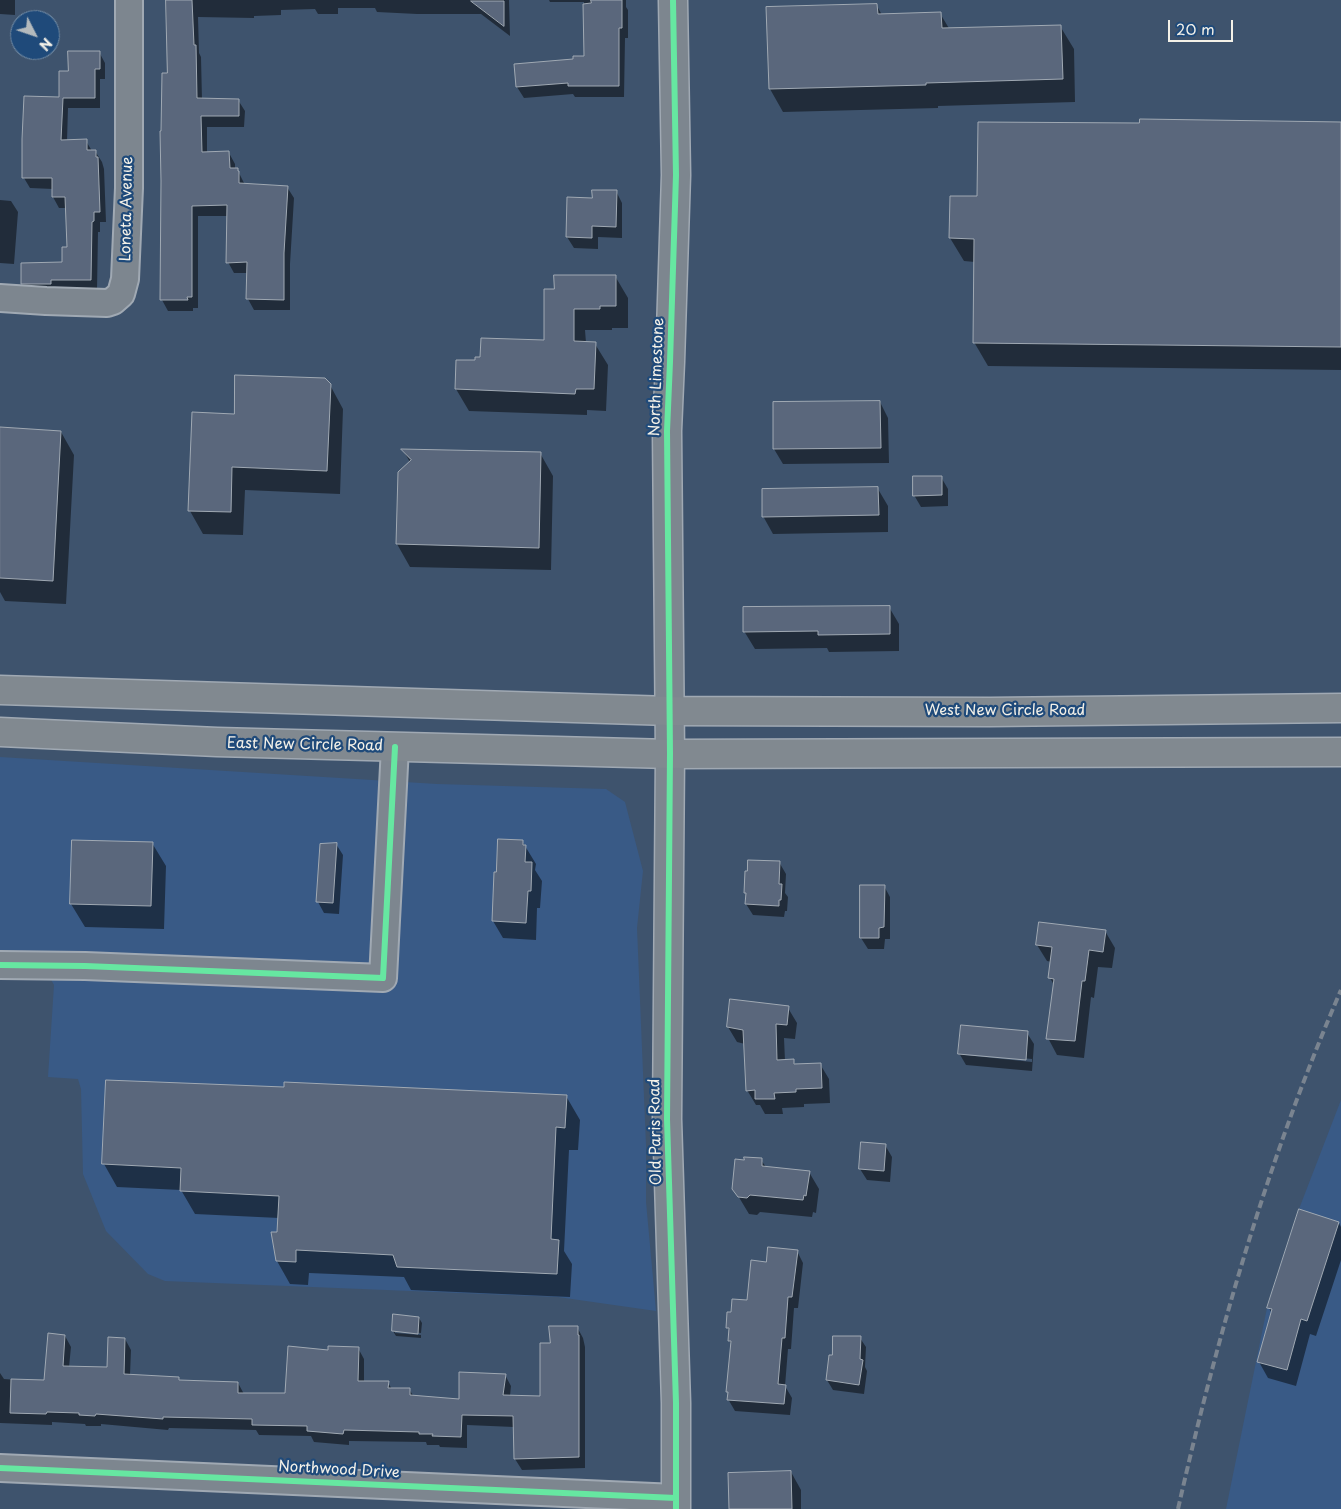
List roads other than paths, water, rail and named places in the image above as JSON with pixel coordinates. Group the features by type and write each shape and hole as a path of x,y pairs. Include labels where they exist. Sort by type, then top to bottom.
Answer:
{"highway":[{"path":"0,690 670,711"},
{"name":"West New Circle Road","path":"670,711 990,712 1341,708"},
{"name":"East New Circle Road","path":"0,732 217,742 670,754"},
{"path":"670,754 1341,752"}],"street":[{"name":"Loneta Avenue","path":"0,298 107,303 113,301 121,294 126,278 129,188 128,0"},
{"name":"North Limestone","path":"670,754 667,431 676,175 673,0"},
{"path":"0,964 382,978 395,747"},
{"name":"Old Paris Road","path":"670,754 667,1119 676,1403 676,1503"},
{"name":"Northwood Drive","path":"0,1468 676,1503"}],"railway":[{"path":"1178,1509 1228,1311 1268,1180 1315,1053 1341,990"}]}
